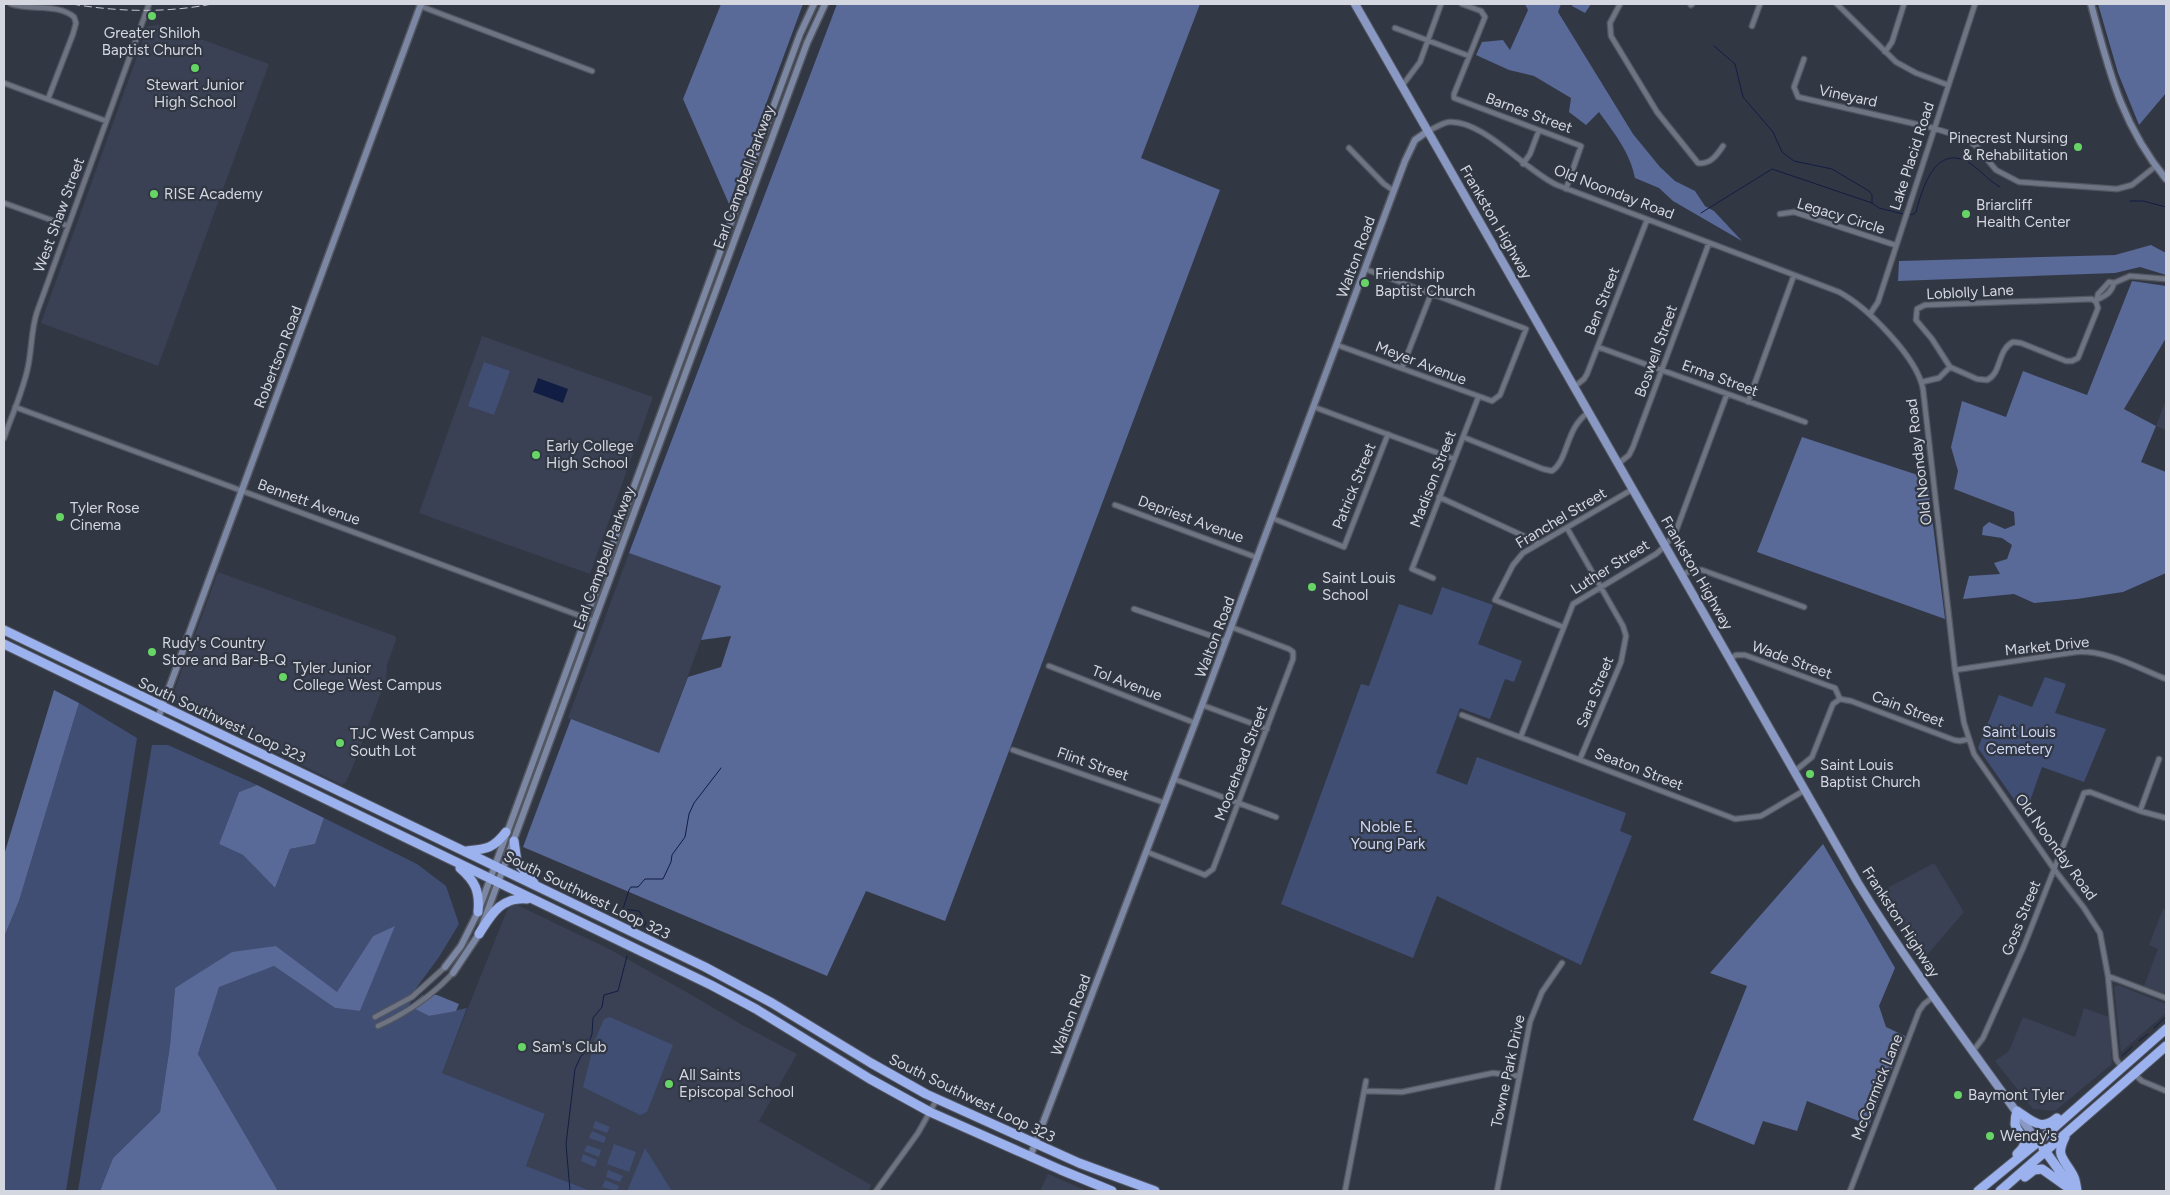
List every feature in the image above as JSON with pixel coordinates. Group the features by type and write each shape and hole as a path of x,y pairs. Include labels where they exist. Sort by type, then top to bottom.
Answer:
{"highway":[{"name":"South Southwest Loop 323","path":"4,630 705,967 772,1003 871,1063 937,1099 1105,1174 1155,1191"},
{"name":"South Southwest Loop 323","path":"4,644 679,970 756,1009 856,1070 930,1112 1112,1191"},
{"path":"466,851 490,848 498,844 506,832"},
{"path":"514,841 517,862 537,886"},
{"path":"450,859 475,884 479,896 478,912"},
{"path":"479,934 493,912 503,903 517,898 535,900"},
{"path":"679,970 685,965 705,967"},
{"path":"1978,1191 2038,1142 2166,1029"},
{"path":"2002,1189 2166,1046"},
{"path":"2010,1166 2015,1155 2023,1148 2024,1141 2015,1124 2016,1111 2034,1122 2047,1125 2080,1098 2089,1098"},
{"path":"2066,1134 2061,1145 2060,1155 2074,1177 2075,1191"},
{"path":"2038,1142 2075,1191"},
{"path":"2002,1189 2016,1184 2039,1168 2046,1170 2075,1191"}],"main road":[{"name":"Earl Campbell Parkway","path":"453,973 469,952 479,934 506,832 806,20 814,4"},
{"name":"Earl Campbell Parkway","path":"498,868 514,841 814,24 825,4"},
{"name":"Frankston Highway","path":"1355,4 1875,910 1933,996 2038,1142"},
{"path":"2091,4 2120,103 2134,132 2166,179"},
{"name":"Robertson Road","path":"158,718 421,5"},
{"path":"806,20 814,24"},
{"name":"Walton Road","path":"1030,1157 1196,723 1394,191 1414,142 1428,131"},
{"path":"695,319 704,323"},
{"name":"Earl Campbell Parkway","path":"446,967 461,946 494,881"}],"street":[{"path":"11,4 69,14 75,20 73,34 48,99"},
{"name":"West Shaw Street","path":"4,438 28,367 35,317 149,4"},
{"path":"1402,86 1417,67 1441,4"},
{"path":"1396,28 1469,56 1484,22 1484,14 1462,4"},
{"path":"1620,4 1611,20 1611,36 1661,117 1698,163 1708,162 1717,155 1723,146"},
{"path":"1752,26 1760,4"},
{"path":"1837,4 1896,62 1910,70 1948,85"},
{"path":"1885,52 1892,42 1904,4"},
{"name":"Lake Placid Road","path":"1870,314 1878,302 1933,128 1975,4"},
{"path":"421,5 592,71"},
{"name":"Barnes Street","path":"1469,56 1454,98 1581,146 1566,189"},
{"name":"Vineyard","path":"1804,59 1794,87 1798,97 1933,128"},
{"path":"4,83 106,121"},
{"path":"1646,95 1652,91"},
{"name":"Old Noonday Road","path":"1428,131 1445,123 1462,124 1495,141 1546,180 1566,189 1845,296 1870,314 1912,361 1922,382 1955,670 1968,739 1979,760 2100,933 2108,976 2116,1059 2122,1069"},
{"path":"1933,128 1971,142 2000,174 2024,183 2117,189 2132,184 2156,166"},
{"path":"1523,164 1530,154 1539,130"},
{"path":"1349,148 1384,184 1394,191"},
{"path":"4,211 5,203 68,226"},
{"name":"Legacy Circle","path":"1780,214 1794,212 1895,246"},
{"name":"Ben Street","path":"1574,387 1586,377 1647,220"},
{"name":"Boswell Street","path":"1618,464 1631,452 1709,243"},
{"path":"1365,269 1526,329 1537,322"},
{"path":"1748,402 1794,275"},
{"path":"1922,382 1939,378 1950,367 1977,379 1987,380 1994,375 2005,347 2015,342 2066,361 2075,360 2080,356 2097,310 2096,300 2103,298 2113,288 2114,283 2130,276 2166,279"},
{"path":"1402,368 1432,294"},
{"name":"Loblolly Lane","path":"1950,367 1932,339 1917,323 1916,312 1922,306 2096,300"},
{"name":"Meyer Avenue","path":"1337,345 1487,401 1496,400 1500,396 1526,329"},
{"name":"Erma Street","path":"1598,347 1805,422"},
{"name":"Luther Street","path":"1521,736 1573,604 1656,554 1665,546 1676,531 1684,514 1727,394"},
{"name":"Madison Street","path":"1433,578 1412,569 1478,398"},
{"name":"Bennett Avenue","path":"15,407 594,621"},
{"path":"1314,407 1454,459"},
{"path":"1462,437 1543,469 1552,470 1559,461 1574,426 1588,412"},
{"name":"Patrick Street","path":"1272,518 1344,547 1388,434"},
{"name":"Franchel Street","path":"1563,627 1495,600 1518,558 1539,543 1633,489"},
{"path":"1440,497 1539,543"},
{"name":"Depriest Avenue","path":"1115,504 1258,558"},
{"name":"Sara Street","path":"1568,528 1623,626 1626,636 1625,649 1580,759"},
{"path":"1682,575 1692,570 1702,570 1804,607"},
{"path":"1134,609 1226,641"},
{"name":"Moorehead Street","path":"1146,852 1200,874 1209,874 1213,869 1267,729 1293,659 1293,652 1231,627"},
{"name":"Market Drive","path":"1955,670 2076,652 2091,652 2116,659 2166,679"},
{"name":"Wade Street","path":"1730,659 1736,655 1745,655 1835,688 1840,699"},
{"name":"Tol Avenue","path":"1049,666 1196,723"},
{"path":"1795,771 1812,757 1833,704 1840,699"},
{"name":"Cain Street","path":"1840,699 1851,701 1954,740 1968,739"},
{"path":"1202,705 1267,729"},
{"name":"Seaton Street","path":"1462,715 1735,819 1761,816 1805,790"},
{"name":"Flint Street","path":"1013,750 1165,803"},
{"path":"2159,759 2140,810 2166,818"},
{"path":"1174,778 1276,817"},
{"name":"Goss Street","path":"1973,1051 1979,1045 1987,1030 2054,869 2082,795 2086,792 2140,810"},
{"name":"Towne Park Drive","path":"1497,1191 1531,1016 1542,992 1562,963"},
{"name":"Earl Campbell Parkway","path":"375,1017 412,996 446,967"},
{"name":"Earl Campbell Parkway","path":"378,1026 402,1016 418,1005 453,973"},
{"path":"2108,976 2166,998"},
{"name":"McCormick Lane","path":"1850,1191 1919,1011 1933,996"},
{"path":"1364,1091 1402,1092 1493,1073 1518,1076"},
{"path":"2134,1074 2142,1082 2166,1091"},
{"path":"1345,1191 1366,1081"},
{"path":"876,1191 915,1137 937,1099"}],"shaded area":[{"path":"721,4 803,4 729,204 683,99"},
{"path":"837,4 1200,4 1141,158 1220,190 945,921 866,891 827,976 523,847 571,719 659,753 688,677 721,667 731,636 701,640 721,586 629,553"},
{"path":"1525,4 1561,4 1558,12 1633,134 1660,167 1675,181 1695,191 1705,206 1714,211 1742,241 1673,201 1659,188 1635,178 1625,151 1599,112 1586,125 1569,112 1571,98 1534,76 1509,70 1476,55 1482,42 1503,40 1510,50 1528,10"},
{"path":"1573,4 1591,4 1585,13 1572,6"},
{"path":"2098,4 2166,4 2166,93 2139,125 2118,73"},
{"name":"RISE Academy","path":"162,25 269,64 158,366 41,323 148,26"},
{"path":"2151,245 2166,253 2166,275 2140,267 2115,273 1898,281 1899,261 2115,255"},
{"path":"2132,281 2166,286 2166,338 2124,409 2156,426 2141,462 2166,472 2166,573 2123,592 2077,599 2034,603 2014,594 1963,599 1969,576 2000,574 1994,563 2007,559 2012,545 2002,538 1982,535 1983,527 1989,522 2005,529 2015,525 2014,512 1954,489 1958,471 1951,447 1962,401 2006,417 2023,371 2087,395"},
{"name":"Early College High School","path":"482,336 653,397 590,574 419,513"},
{"path":"538,378 568,389 563,403 533,392"},
{"path":"2166,400 2166,430 2156,426"},
{"path":"1802,437 1927,478 1945,619 1757,552"},
{"path":"629,553 721,586 659,754 568,718"},
{"name":"Tyler Junior College West Campus","path":"218,572 395,636 396,640 387,665 386,680 353,766 346,782 342,785 175,703 172,697"},
{"path":"54,690 79,703 19,901 4,937 4,855"},
{"path":"257,785 324,818 315,844 290,849 275,888 243,855 219,844 239,792"},
{"path":"1823,844 1895,968 1879,1006 1886,1027 1905,1036 1869,1125 1807,1101 1797,1131 1763,1121 1754,1145 1693,1120 1747,986 1710,973"},
{"path":"1934,863 1964,912 1921,962 1878,893"},
{"name":"All Saints Episcopal School","path":"515,904 609,949 797,1054 759,1121 871,1185 868,1191 672,1191 645,1148 627,1191 591,1191 526,1166 545,1115 442,1073 508,908"},
{"path":"2163,909 2166,910 2166,994 2144,986 2158,949 2149,945"},
{"path":"395,926 360,1011 335,1008 274,966 219,987 198,1054 278,1191 100,1191 113,1158 160,1112 170,1045 175,988 232,952 276,946 337,992 373,936"},
{"path":"2118,985 2166,1004 2166,1013 2121,1052 2114,987"},
{"path":"423,995 437,995 459,1004 456,1011 429,1016 409,1006"},
{"path":"2084,1008 2109,1017 2112,1064 2055,1111 2033,1109 1995,1061 2009,1051 2023,1017 2075,1037"},
{"path":"1048,1174 1087,1191 1040,1191"}],"green space":[{"path":"484,362 510,371 494,415 468,406"},
{"name":"Noble E. Young Park","path":"1442,587 1493,605 1478,644 1522,661 1514,682 1505,679 1490,719 1460,708 1436,773 1467,785 1477,757 1626,813 1620,831 1632,836 1581,965 1437,896 1413,958 1281,904 1361,684 1369,686 1399,604 1432,615"},
{"name":"Saint Louis Cemetery","path":"2045,677 2066,684 2055,713 2106,729 2084,782 2042,767 2025,815 1978,748 1999,695 2032,707"},
{"path":"79,703 137,738 66,1191 4,1191 4,937 19,901"},
{"path":"152,745 168,745 257,785 239,792 219,844 243,855 275,888 290,849 315,844 324,818 417,864 446,886 459,924 439,957 417,987 409,1006 429,1016 467,1008 442,1073 545,1114 526,1166 591,1191 278,1191 198,1054 219,986 274,966 335,1008 360,1011 394,927 373,936 337,993 276,946 175,988 170,1045 160,1112 113,1158 100,1191 78,1191"},
{"path":"610,1017 673,1045 647,1112 640,1115 583,1087 595,1040 604,1019"},
{"path":"595,1121 610,1127 607,1133 593,1128"},
{"path":"592,1131 606,1137 604,1143 589,1138"},
{"path":"614,1144 636,1152 629,1172 607,1164"},
{"path":"587,1145 601,1150 599,1157 584,1151"},
{"path":"645,1148 672,1191 627,1191"},
{"path":"583,1154 597,1160 595,1167 581,1161"},
{"path":"608,1170 623,1176 620,1182 606,1177"},
{"path":"605,1180 619,1186 617,1191 602,1187"}],"waterway":[{"path":"1714,46 1735,64 1743,97 1773,132 1782,152 1794,161 1832,169 1869,191 1872,195 1872,203"},
{"path":"1909,215 1916,212 1931,173 1946,160 1955,158 1966,161 2000,187"},
{"path":"1701,213 1772,169 1872,203 1879,208 1903,214"},
{"path":"2130,201 2143,201 2166,207"},
{"path":"644,927 646,922 639,911 623,909 629,890 631,887 638,887 645,879 663,879 671,862 672,855 685,837 689,814 694,803 721,768"},
{"path":"570,1191 566,1144 575,1069 581,1056 585,1053 592,1034 593,1018 602,1007 604,995 618,991 627,956"},
{"path":"2154,1028 2166,1017"},
{"path":"2139,1041 2148,1034"},
{"path":"2122,1056 2132,1047"}],"railway":[{"path":"72,4 125,10 177,9 212,4"}],"place":[{"name":"Greater Shiloh Baptist Church","path":"152,16"},
{"name":"Stewart Junior High School","path":"195,68"},
{"name":"Pinecrest Nursing & Rehabilitation","path":"2078,147"},
{"name":"RISE Academy","path":"154,194"},
{"name":"Briarcliff Health Center","path":"1966,214"},
{"name":"Friendship Baptist Church","path":"1365,283"},
{"name":"Early College High School","path":"536,455"},
{"name":"Tyler Rose Cinema","path":"60,517"},
{"name":"Saint Louis School","path":"1312,587"},
{"name":"Rudy's Country Store and Bar-B-Q","path":"152,652"},
{"name":"Tyler Junior College West Campus","path":"283,677"},
{"name":"TJC West Campus South Lot","path":"340,743"},
{"name":"Saint Louis Baptist Church","path":"1810,774"},
{"name":"Sam's Club","path":"522,1047"},
{"name":"All Saints Episcopal School","path":"669,1084"},
{"name":"Baymont Tyler","path":"1958,1095"},
{"name":"Wendy's","path":"1990,1136"}]}
